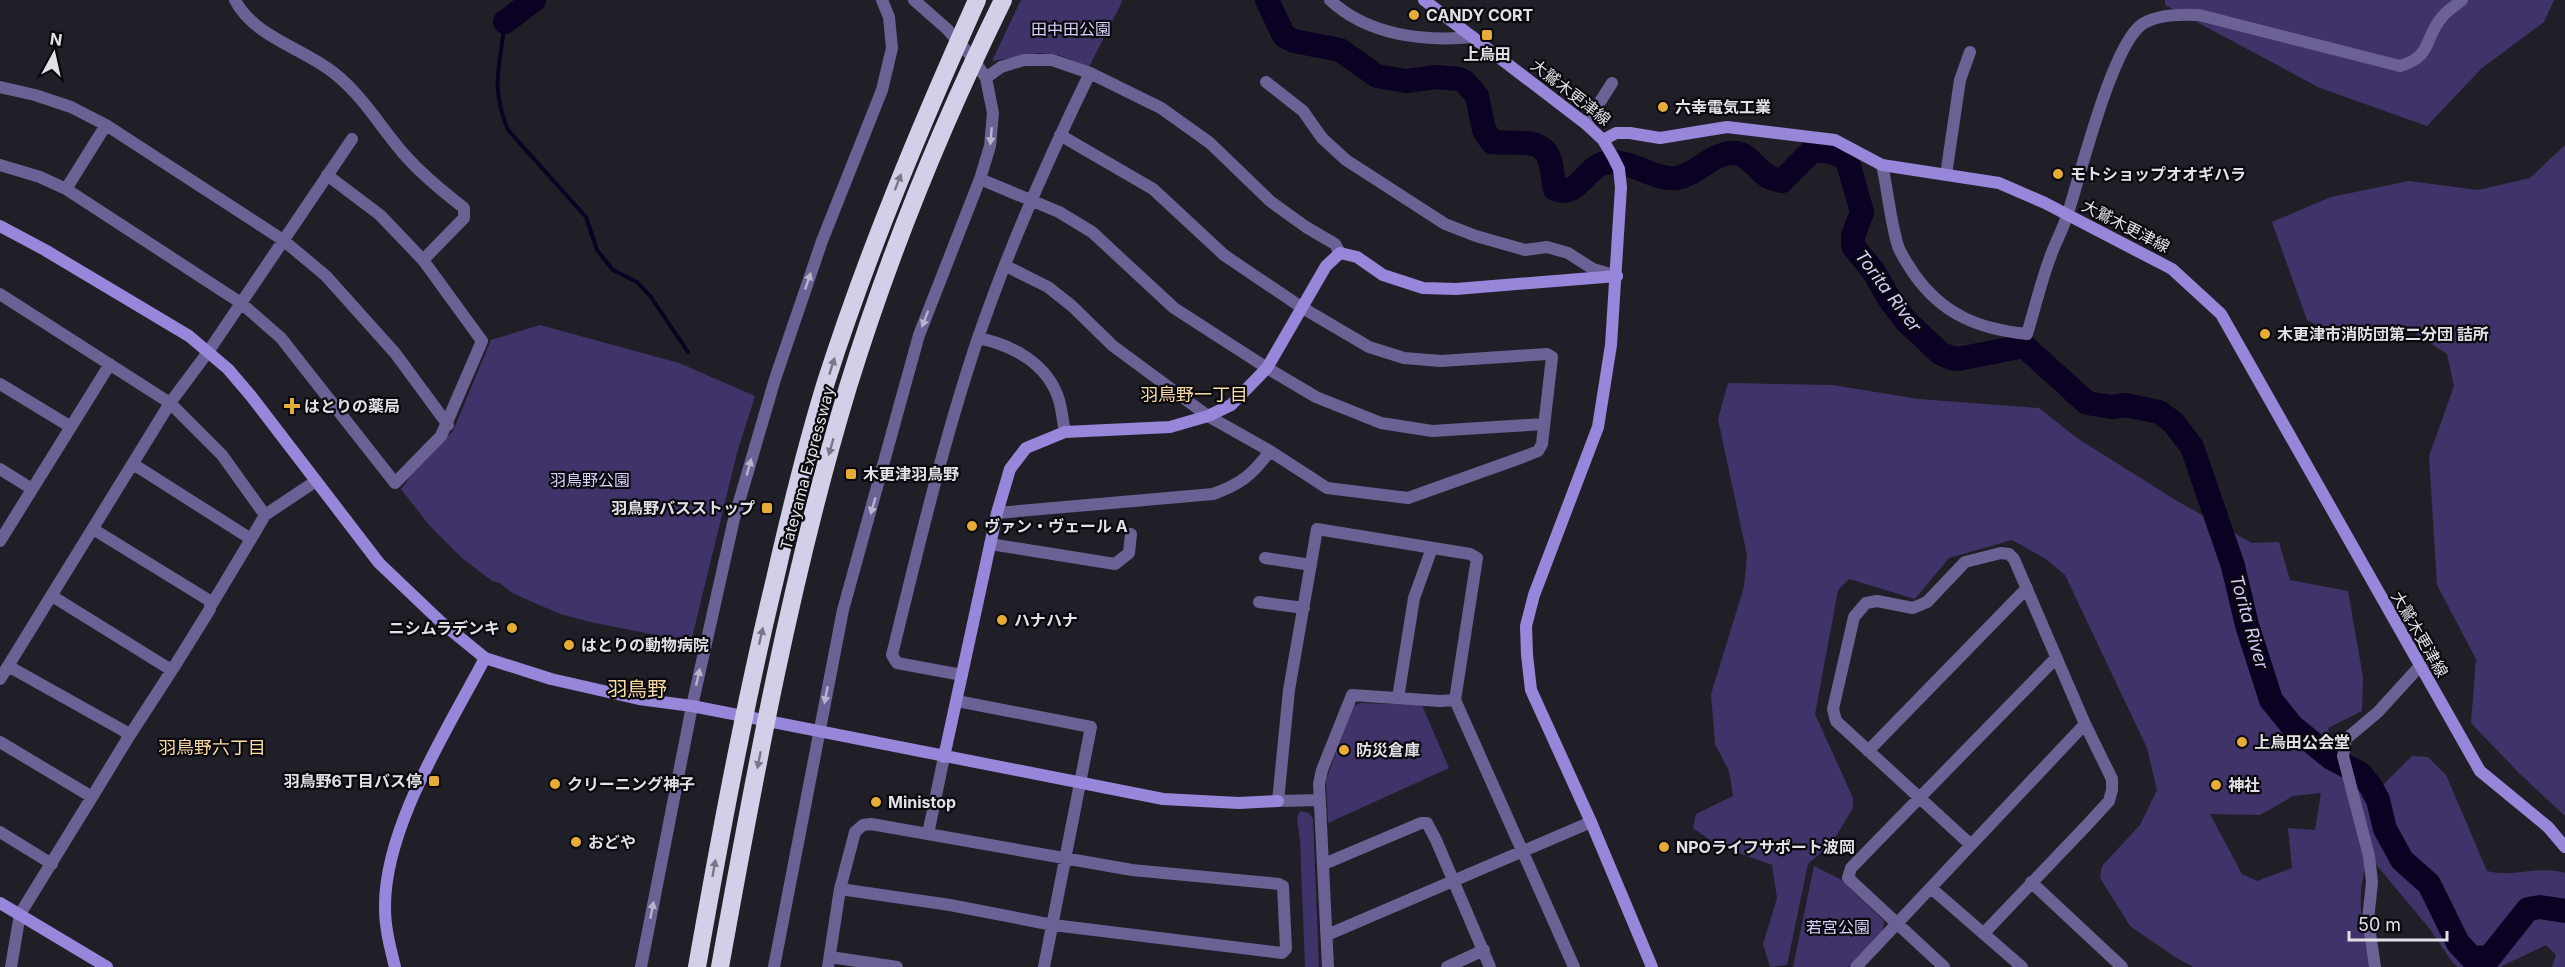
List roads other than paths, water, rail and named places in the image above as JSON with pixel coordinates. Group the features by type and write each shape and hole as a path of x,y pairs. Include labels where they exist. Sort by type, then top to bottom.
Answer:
{"highway":[{"name":"Tateyama Expressway","path":"697,967 718,842 757,652 804,458 863,273 937,90 977,0"},
{"name":"Tateyama Expressway","path":"720,967 781,652 827,462 849,386 884,280 958,96 1003,0"}],"street":[{"path":"235,0 239,8 256,26 303,52 334,73 372,111 402,152 426,177 464,208 464,218 423,260"},
{"path":"641,967 692,706 734,519 775,379 822,241 882,90 892,48 889,17 882,0"},
{"path":"774,967 843,610 919,335 980,179 990,146 993,112 986,78 947,29 914,0"},
{"path":"1330,0 1358,21 1378,29 1442,38 1473,37"},
{"name":"大鷲木更津線","path":"1424,0 1586,123 1602,140 1616,133 1660,138 1728,127 1835,140 1882,165 1999,183 2068,215 2172,269 2221,314 2480,771 2548,827 2565,847"},
{"path":"1882,165 1898,247 1928,293 1949,310 1971,322 2008,332 2028,334 2050,256 2068,215 2110,81 2129,40 2142,25 2179,14 2199,15 2400,66 2415,62 2423,54 2442,17 2462,0"},
{"path":"1946,175 1960,80 1970,52"},
{"path":"986,78 1001,67 1024,60 1052,60 1090,73 1161,108 1210,143 1270,201 1306,227 1335,244 1340,253 1357,257 1392,279 1423,288 1456,289 1617,276"},
{"path":"962,675 897,663 891,655 930,495 978,338 1060,135 1090,73"},
{"path":"1266,82 1303,111 1322,138 1346,160 1445,224 1476,236 1525,250 1547,247 1568,253 1593,269 1617,276"},
{"path":"1586,123 1612,83"},
{"path":"0,87 71,106 106,125 282,240 326,276 395,353 448,425"},
{"path":"66,189 106,125"},
{"path":"1006,266 1048,287 1072,306 1113,346 1208,416 1270,451 1327,488 1408,498 1538,451 1542,444 1552,357 1547,354 1441,361 1404,358 1369,347 1301,307 1224,255 1153,189 1060,135"},
{"path":"0,679 170,403 208,352 352,140"},
{"path":"1602,140 1619,169 1621,187 1611,345 1598,427 1538,585 1526,626 1531,690 1591,822 1652,967"},
{"path":"0,165 40,177 66,189 240,303 281,338 395,483 441,436 448,425 482,341 423,260 380,215 327,175"},
{"path":"980,179 1059,212 1092,232 1174,308 1316,397 1381,423 1432,430 1544,424"},
{"path":"0,226 189,336 228,369 379,563 442,623 485,658 639,699 692,706 1163,799 1239,803 1320,800"},
{"path":"928,834 990,544 1010,469 1026,448 1065,432 1170,427 1208,416 1231,405 1267,368 1326,266 1340,253"},
{"path":"0,294 170,403 222,455 265,515"},
{"path":"978,338 1003,343 1034,363 1048,379 1059,399 1065,432"},
{"path":"0,541 110,364"},
{"path":"0,384 71,427"},
{"path":"997,513 1213,494 1237,485 1256,471 1270,451"},
{"path":"133,464 251,539"},
{"path":"0,469 32,489"},
{"path":"11,967 20,914 174,667 265,515 316,481"},
{"path":"93,529 212,604"},
{"path":"1278,801 1289,690 1317,530 1470,554 1477,558 1455,699 1574,967"},
{"path":"990,544 1115,564 1129,554 1131,534"},
{"path":"1398,698 1414,598 1432,548"},
{"path":"1971,845 1836,721 1833,709 1854,617 1866,603 1877,601 1913,608 1928,602 1965,562 2001,553 2009,554 2014,559 2085,724 2112,779 2109,801 1984,933"},
{"path":"1265,558 1311,565"},
{"path":"1868,751 2026,588"},
{"path":"52,596 168,668 174,667"},
{"path":"1259,602 1304,608"},
{"path":"395,967 387,933 385,908 388,877 397,840 420,781 485,658"},
{"path":"1944,967 1848,878 1851,868 2056,658"},
{"path":"8,666 126,732 128,738"},
{"path":"2375,967 2368,920 2372,882 2369,856 2343,756 2346,739 2378,712 2419,667"},
{"path":"1328,967 1319,784 1322,770 1352,695 1440,701 1455,699"},
{"path":"957,701 1091,727 1044,967"},
{"path":"1856,967 2085,724"},
{"path":"0,742 92,797"},
{"path":"1327,935 1591,822"},
{"path":"1324,864 1421,823 1427,823 1490,967"},
{"path":"840,889 950,905 1053,925 1282,953 1286,949 1282,886 1132,870 871,824 863,825 855,832 840,889 829,962 897,967"},
{"path":"0,832 52,864"},
{"path":"2031,882 2122,967"},
{"path":"1931,888 2022,967"},
{"path":"0,903 106,967"},
{"path":"1447,967 1484,950"}],"waterway":[{"name":"Torita River","path":"505,22 534,0"},
{"name":"Torita River","path":"1267,0 1284,36 1294,41 1340,50 1377,76 1406,81 1437,77 1459,79 1465,82 1477,96 1484,130 1492,142 1528,143 1543,149 1548,155 1555,189 1563,191 1576,186 1592,170 1605,163 1615,162 1659,176 1677,178 1685,176 1720,156 1736,153 1745,156 1769,177 1782,181 1813,150 1832,152 1847,159 1862,212 1853,236 1853,246 1874,272 1890,300 1906,321 1940,353 1958,359 2024,346 2087,403 2112,407 2126,405 2159,412 2173,422 2192,447 2233,566 2247,625 2271,700 2292,726 2331,758 2361,774 2378,800 2385,829 2402,860 2429,884 2458,943 2471,957 2489,958 2528,909 2540,907 2565,911"},
{"path":"505,22 498,88 502,115 508,130 586,217 597,250 613,270 637,282 651,297 688,352"}],"place":[{"name":"CANDY CORT","path":"1414,15"},
{"name":"上烏田","path":"1487,35"},
{"name":"六幸電気工業","path":"1663,107"},
{"name":"モトショップオオギハラ","path":"2058,174"},
{"name":"木更津市消防団第二分団 詰所","path":"2265,334"},
{"name":"はとりの薬局","path":"292,406"},
{"name":"木更津羽鳥野","path":"851,474"},
{"name":"羽鳥野バスストップ","path":"767,508"},
{"name":"ヴァン・ヴェール A","path":"972,526"},
{"name":"ハナハナ","path":"1002,620"},
{"name":"ニシムラデンキ","path":"512,628"},
{"name":"はとりの動物病院","path":"569,645"},
{"name":"上烏田公会堂","path":"2242,742"},
{"name":"防災倉庫","path":"1344,750"},
{"name":"羽鳥野6丁目バス停","path":"434,781"},
{"name":"クリーニング神子","path":"555,784"},
{"name":"神社","path":"2216,785"},
{"name":"Ministop","path":"876,802"},
{"name":"おどや","path":"576,842"},
{"name":"NPOライフサポート波岡","path":"1664,847"}],"district":[{"name":"羽鳥野一丁目","path":"1194,395"},
{"name":"羽鳥野","path":"637,689"},
{"name":"羽鳥野六丁目","path":"212,748"}],"park label":[{"name":"田中田公園","path":"1071,29"},
{"name":"羽鳥野公園","path":"590,480"},
{"name":"若宮公園","path":"1838,927"}]}
